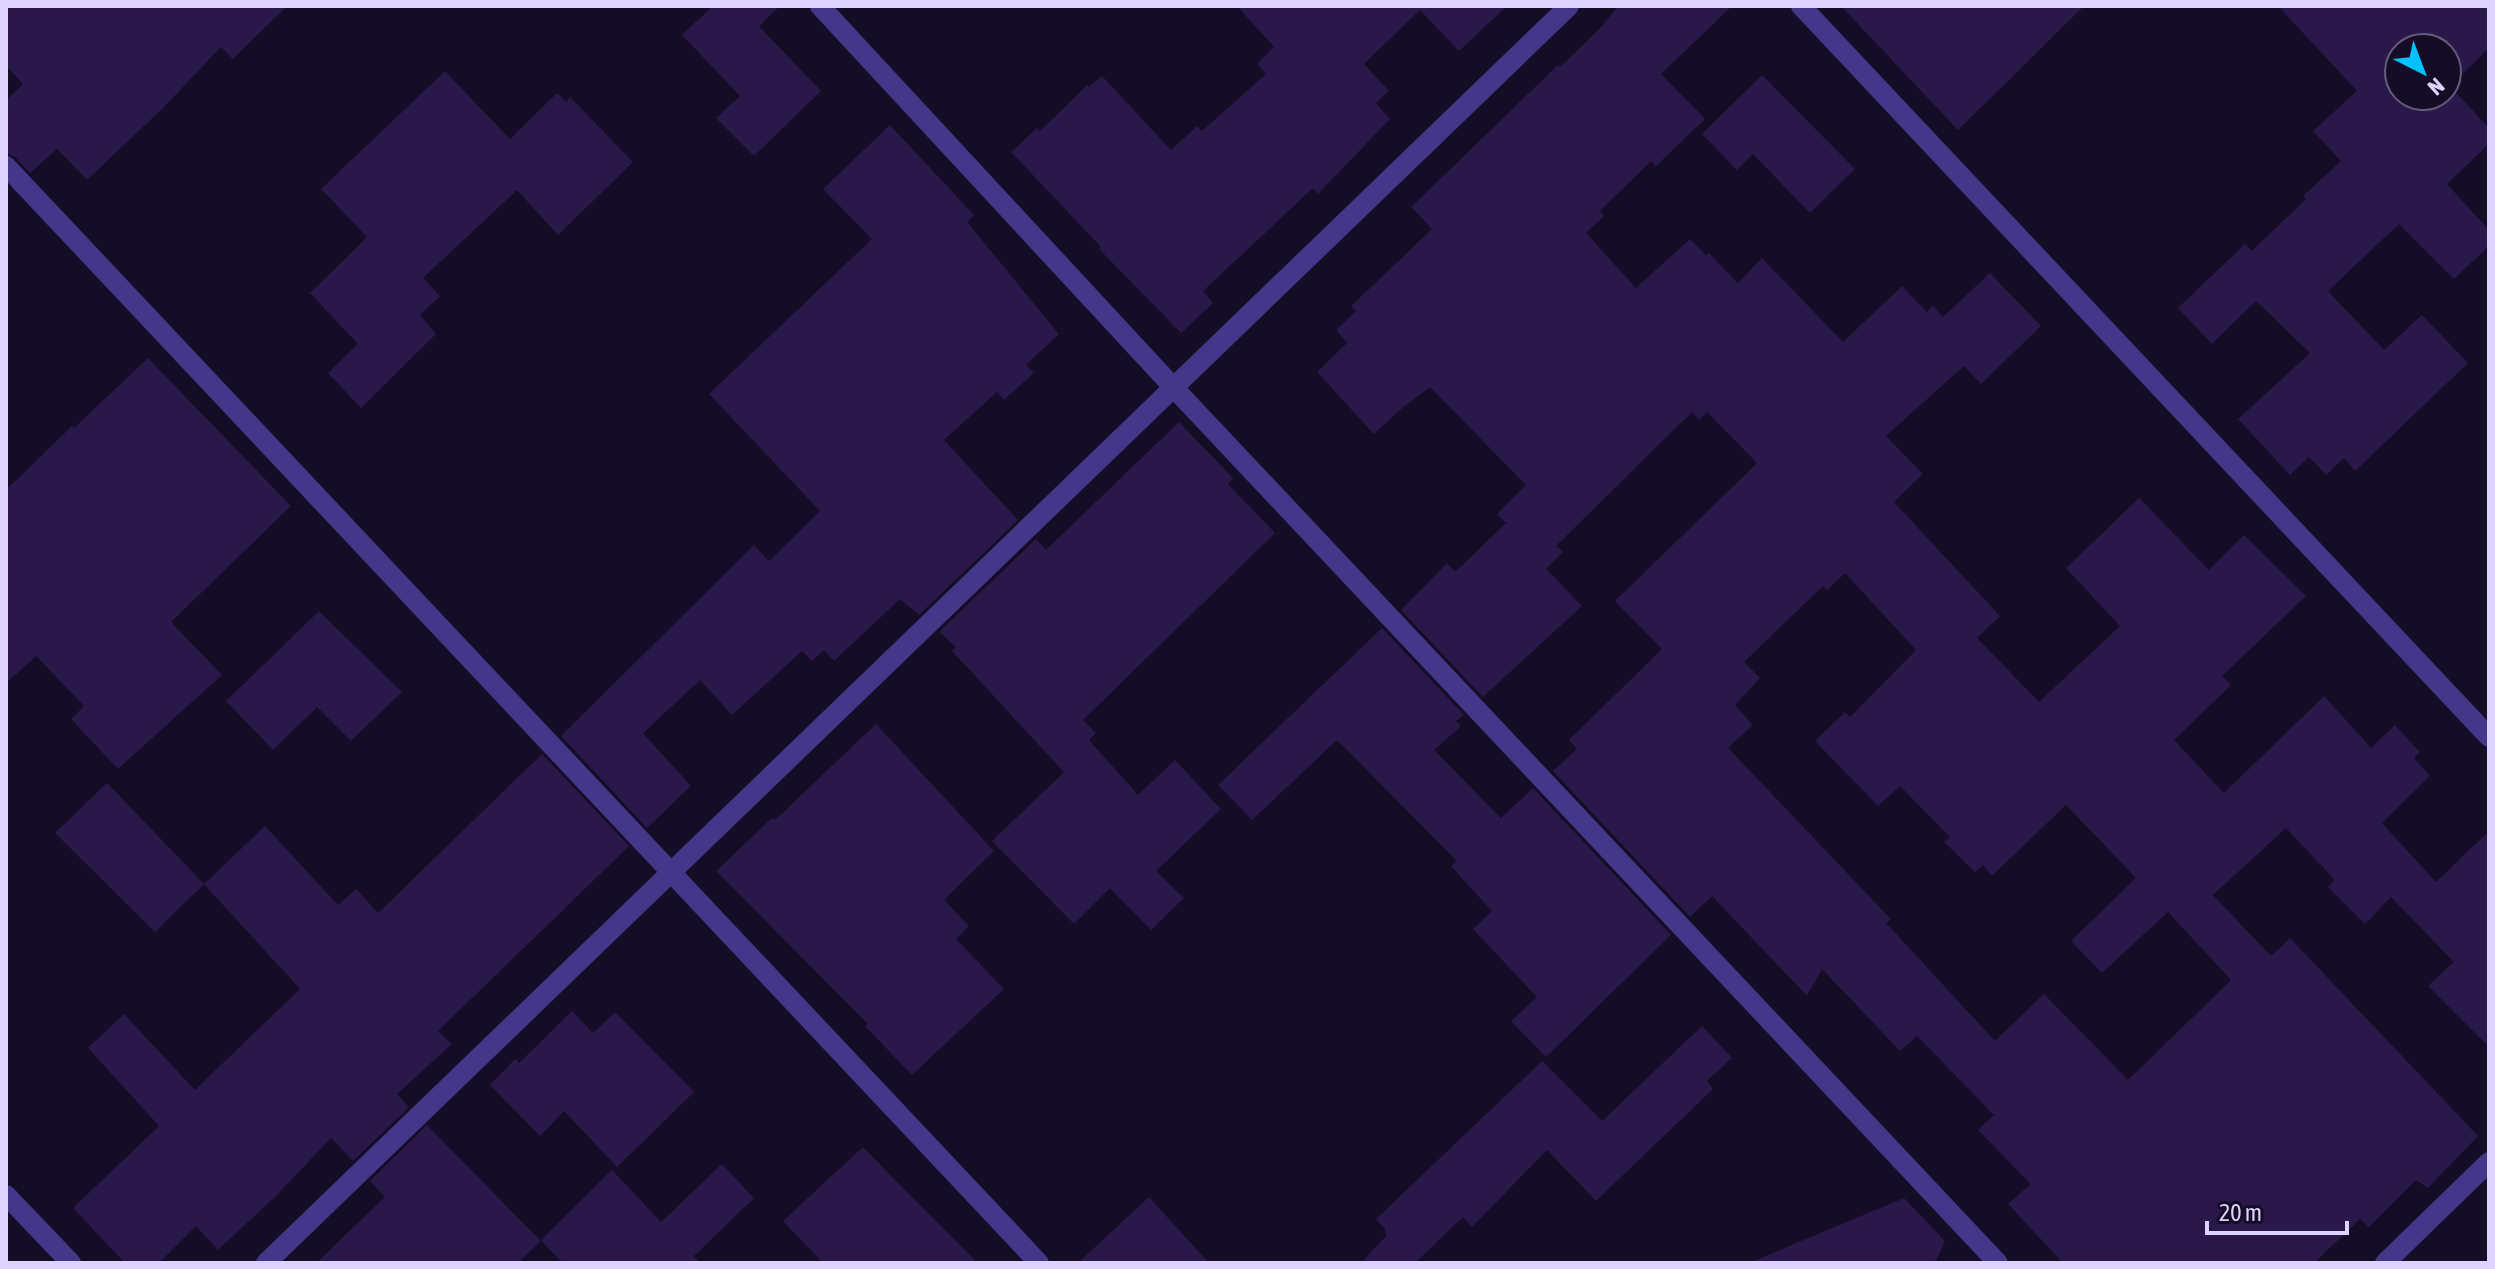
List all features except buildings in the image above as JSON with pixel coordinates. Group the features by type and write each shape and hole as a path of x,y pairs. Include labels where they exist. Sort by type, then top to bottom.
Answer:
{"street":[{"path":"820,6 1174,388 1998,1263"},
{"path":"266,1263 1569,6"},
{"path":"1801,6 2489,737"},
{"path":"6,166 1039,1263"},
{"path":"2385,1263 2489,1162"},
{"path":"6,1195 71,1263"}]}
